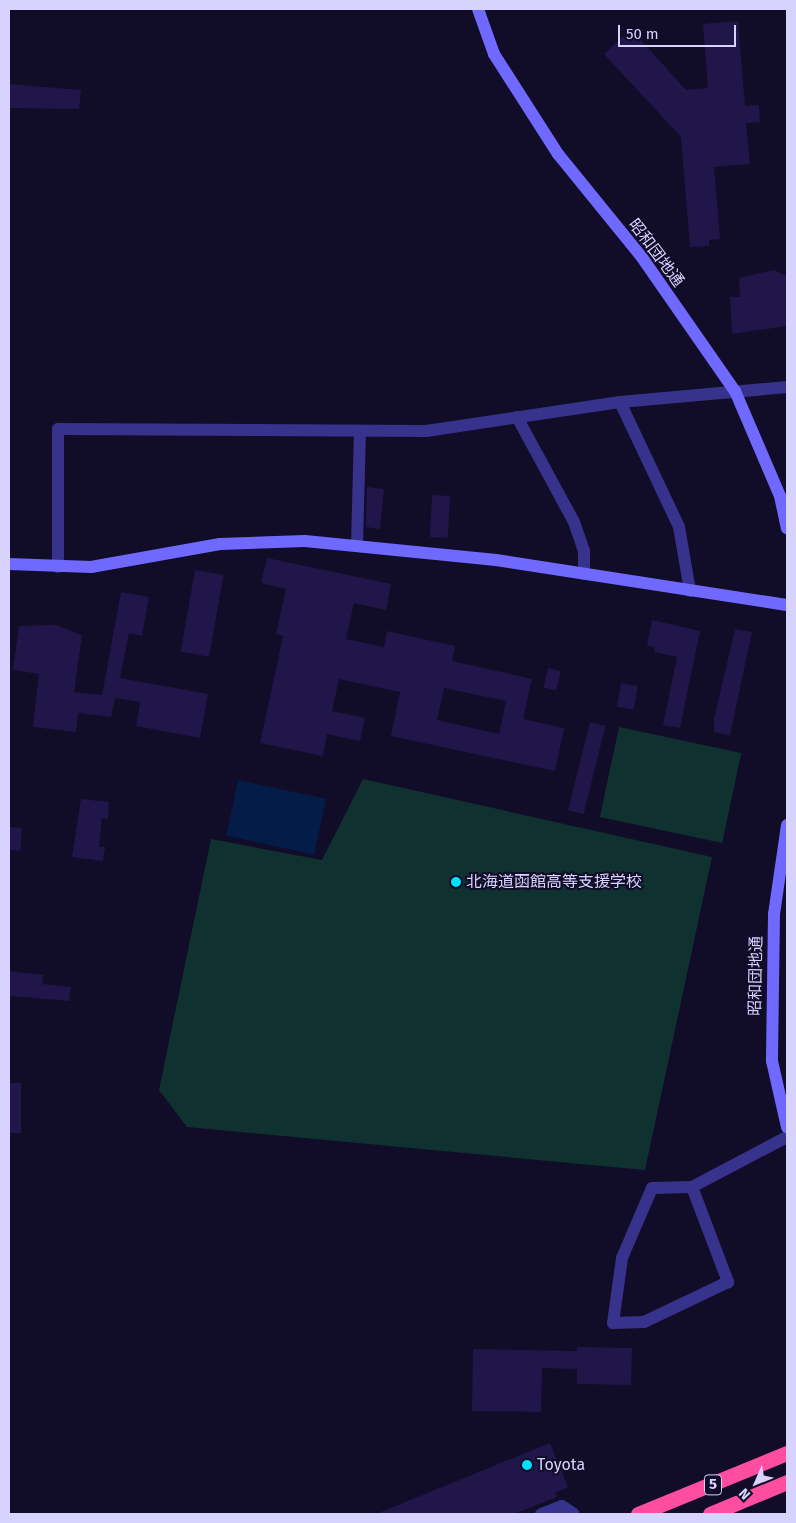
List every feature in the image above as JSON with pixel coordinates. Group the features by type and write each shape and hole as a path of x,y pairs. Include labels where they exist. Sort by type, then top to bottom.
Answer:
{"highway":[{"name":"5","path":"638,1514 787,1453"},
{"name":"5","path":"710,1514 787,1482"}],"street":[{"name":"昭和団地通","path":"478,9 494,54 558,154 641,256 736,390 780,496 787,528"},
{"path":"58,567 58,429 426,431 620,402 736,390 787,387"},
{"path":"620,402 679,526 690,591"},
{"path":"517,417 574,522 584,550 584,574"},
{"path":"357,545 360,431"},
{"path":"9,564 58,567 137,561 228,543 357,545 584,574 787,605"},
{"name":"昭和団地通","path":"787,825 774,914 772,1061 787,1127"},
{"path":"692,1187 728,1282 644,1322 613,1323 622,1258 652,1188 692,1187 787,1137"},
{"path":"541,1514 562,1506 574,1514"}],"green space":[{"path":"619,727 741,753 722,843 600,817"},
{"path":"363,779 712,857 645,1170 187,1127 159,1090 211,839 322,860"}],"water":[{"path":"238,780 326,799 314,854 226,836"}],"building":[{"path":"738,21 745,106 759,105 760,122 746,123 750,164 714,167 720,239 709,240 709,246 690,247 681,137 604,54 631,29 686,90 708,88 703,24"},
{"path":"9,84 81,90 79,109 9,108"},
{"path":"774,270 787,276 787,326 732,334 730,297 740,297 739,278"},
{"path":"367,487 384,489 380,529 366,527"},
{"path":"432,495 450,496 448,538 430,537"},
{"path":"267,558 391,584 386,610 354,603 346,639 384,647 387,631 455,646 452,661 532,679 523,719 564,728 555,771 391,736 400,692 339,679 332,711 365,718 360,741 327,734 323,756 260,743 283,636 276,634 286,589 261,583","holes":["444,688 506,701 499,734 437,720"]},
{"path":"195,570 224,575 209,657 181,652"},
{"path":"121,592 149,597 142,636 129,633 120,678 208,694 200,738 136,726 140,702 115,698 111,717 78,713 76,732 33,727 39,674 13,670 19,626 56,625 82,635 74,692 102,695"},
{"path":"652,620 700,631 680,728 663,725 677,657 654,652 655,647 647,646"},
{"path":"735,629 752,632 730,735 714,732 714,719"},
{"path":"548,668 561,671 556,690 544,687"},
{"path":"621,683 638,686 634,710 617,707"},
{"path":"590,722 606,726 584,814 568,810"},
{"path":"81,799 109,802 108,819 102,818 99,847 105,847 103,861 72,857"},
{"path":"9,827 22,828 20,851 9,850"},
{"path":"9,971 43,975 42,984 71,987 69,1001 9,996"},
{"path":"9,1083 21,1083 21,1133 9,1133"},
{"path":"577,1347 632,1348 631,1385 577,1384 577,1369 542,1368 541,1412 472,1411 473,1349 577,1351"},
{"name":"Toyota","path":"550,1443 568,1487 555,1493 557,1497 514,1514 376,1514"}],"place":[{"name":"北海道函館高等支援学校","path":"456,882"},
{"name":"Toyota","path":"527,1465"}]}
